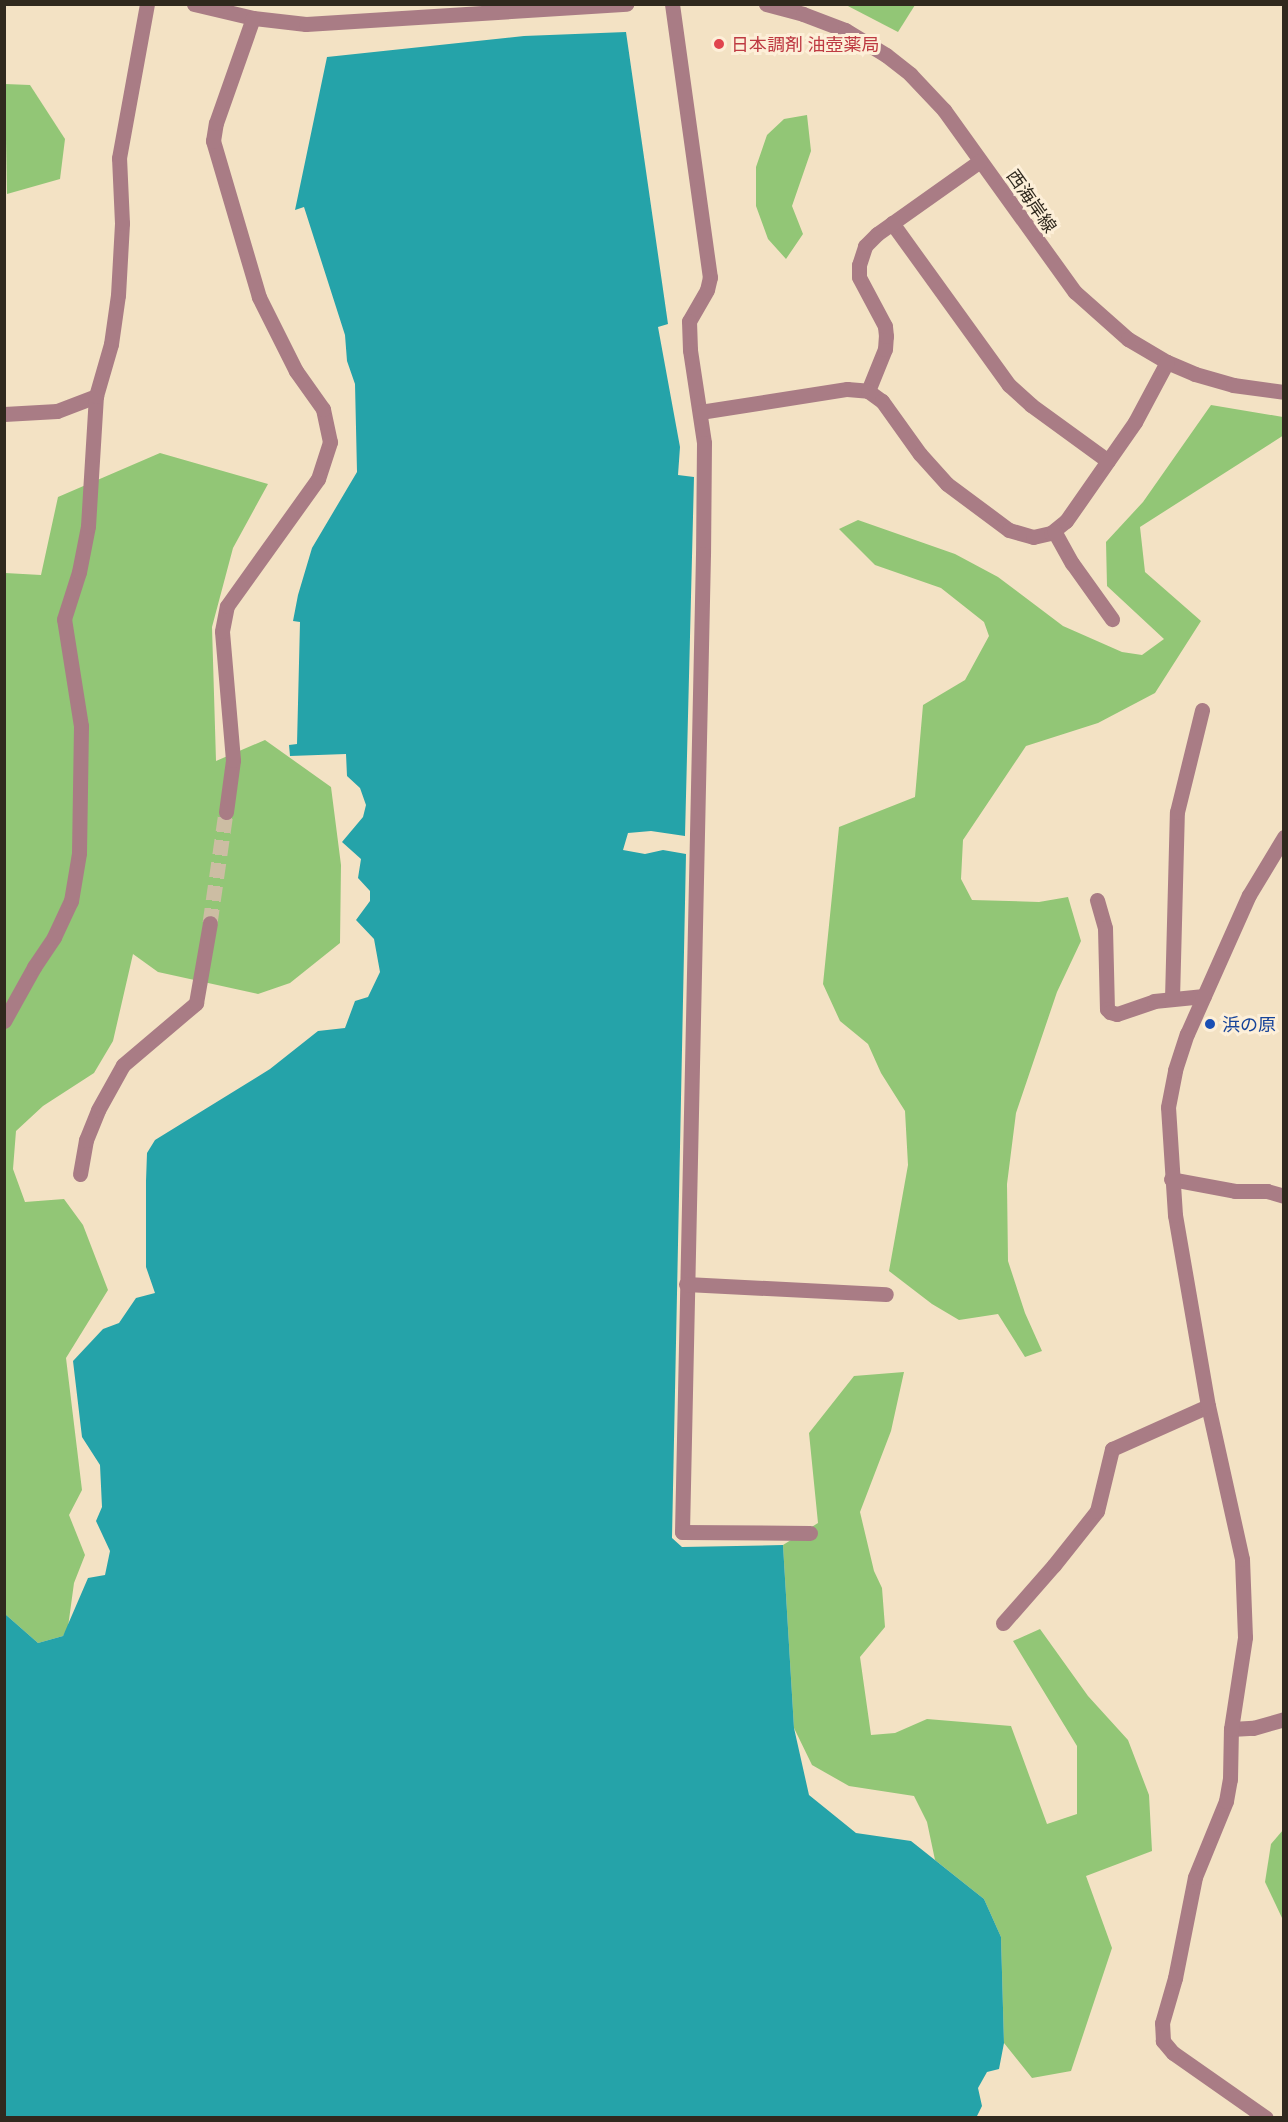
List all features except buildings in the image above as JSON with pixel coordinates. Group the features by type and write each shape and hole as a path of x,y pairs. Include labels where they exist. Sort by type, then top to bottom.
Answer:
{"street":[{"path":"4,1021 34,967 54,937 71,901 79,853 81,726 64,619 79,572 88,525 96,396 111,344 118,294 122,223 119,158 141,50 147,4"},
{"path":"194,4 253,18 318,23 626,4"},
{"path":"672,4 710,277 707,290 689,321 690,350 704,442 682,1532 810,1533"},
{"name":"西海岸線","path":"769,5 820,19 859,38 886,55 936,101 1075,292 1128,339 1167,362 1213,380 1284,392"},
{"path":"226,812 233,760 222,631 227,606 318,479 330,442 323,409 296,371 259,297 213,141 216,123 253,18"},
{"path":"868,391 885,349 886,336 880,316 862,287 859,265 866,246 892,223 980,161"},
{"path":"892,223 1009,386 1031,405 1108,461"},
{"path":"700,412 847,389 868,391 882,401 938,476 960,495 1018,534 1033,537 1054,531 1066,521 1145,405 1167,362"},
{"path":"4,414 57,411 96,396"},
{"path":"1054,531 1072,563 1112,619"},
{"path":"1172,999 1177,812 1202,710"},
{"path":"1266,2118 1173,2053 1163,2041 1162,2023 1175,1978 1195,1877 1226,1801 1230,1779 1231,1729 1245,1636 1242,1559 1208,1406 1171,1179 1168,1127 1171,1086 1179,1056 1249,895 1284,837"},
{"path":"1097,900 1105,927 1107,1009 1117,1014 1146,1004 1204,996"},
{"path":"80,1174 86,1140 98,1110 123,1065 196,1003 210,923"},
{"path":"1171,1179 1235,1191 1267,1191 1284,1196"},
{"path":"686,1284 886,1293"},
{"path":"1003,1623 1097,1511 1112,1449 1208,1406"},
{"path":"1231,1729 1253,1728 1284,1719"}],"green space":[{"path":"846,5 915,5 898,32"},
{"path":"5,84 30,85 65,139 60,179 7,194"},
{"path":"807,115 811,151 792,206 803,234 786,259 768,239 756,206 756,167 767,135 784,119"},
{"path":"1211,405 1283,417 1284,435 1140,527 1145,572 1201,621 1155,693 1098,723 1026,746 963,840 961,879 972,900 1039,902 1068,897 1081,941 1057,992 1016,1113 1007,1184 1008,1261 1025,1313 1042,1351 1025,1357 998,1314 959,1320 932,1304 889,1271 908,1165 905,1111 881,1073 868,1044 840,1021 823,984 839,827 915,797 923,705 965,680 989,636 984,622 941,588 875,565 839,529 858,520 955,554 998,577 1063,626 1122,652 1142,655 1164,639 1107,586 1106,542 1143,502"},
{"path":"160,453 268,484 233,548 212,627 216,761 265,740 331,787 341,865 340,943 290,983 258,994 158,972 133,954 113,1041 94,1073 43,1106 16,1131 13,1169 25,1202 64,1199 83,1225 108,1290 66,1358 82,1490 69,1515 85,1555 74,1583 68,1627 63,1636 38,1643 5,1614 5,573 41,575 58,497"},
{"path":"904,1372 891,1431 860,1512 874,1571 882,1588 885,1627 860,1657 871,1735 895,1733 927,1719 1011,1726 1047,1824 1077,1814 1077,1746 1013,1641 1040,1629 1088,1696 1128,1740 1149,1795 1152,1851 1086,1876 1112,1948 1071,2071 1032,2078 1004,2043 1001,1937 984,1899 935,1860 927,1822 914,1796 849,1786 812,1765 794,1728 783,1545 818,1523 809,1433 854,1376"},
{"path":"1283,1830 1283,1920 1265,1882 1271,1844"}],"water":[{"path":"626,32 668,324 658,327 680,447 678,475 694,477 685,836 651,831 628,833 623,850 645,854 663,850 686,854 672,1538 682,1547 783,1545 794,1728 809,1795 856,1833 911,1841 984,1899 1001,1937 1004,2043 999,2069 987,2072 978,2088 982,2106 976,2118 5,2117 5,1614 38,1643 63,1636 88,1578 105,1575 110,1551 96,1521 102,1507 100,1465 82,1437 73,1361 103,1329 119,1323 136,1298 155,1293 146,1267 146,1181 147,1153 155,1140 270,1069 318,1031 345,1028 355,1001 368,997 380,972 374,939 356,920 370,901 370,891 358,878 361,859 342,842 363,817 366,805 360,788 347,776 346,754 290,756 289,745 297,744 300,622 293,621 298,595 312,548 357,472 355,384 347,361 345,335 304,207 295,210 327,57 524,36"}],"tunnel":[{"path":"210,923 226,812"}],"place":[{"name":"日本調剤 油壺薬局","path":"719,44"},
{"name":"浜の原","path":"1210,1024"}]}
